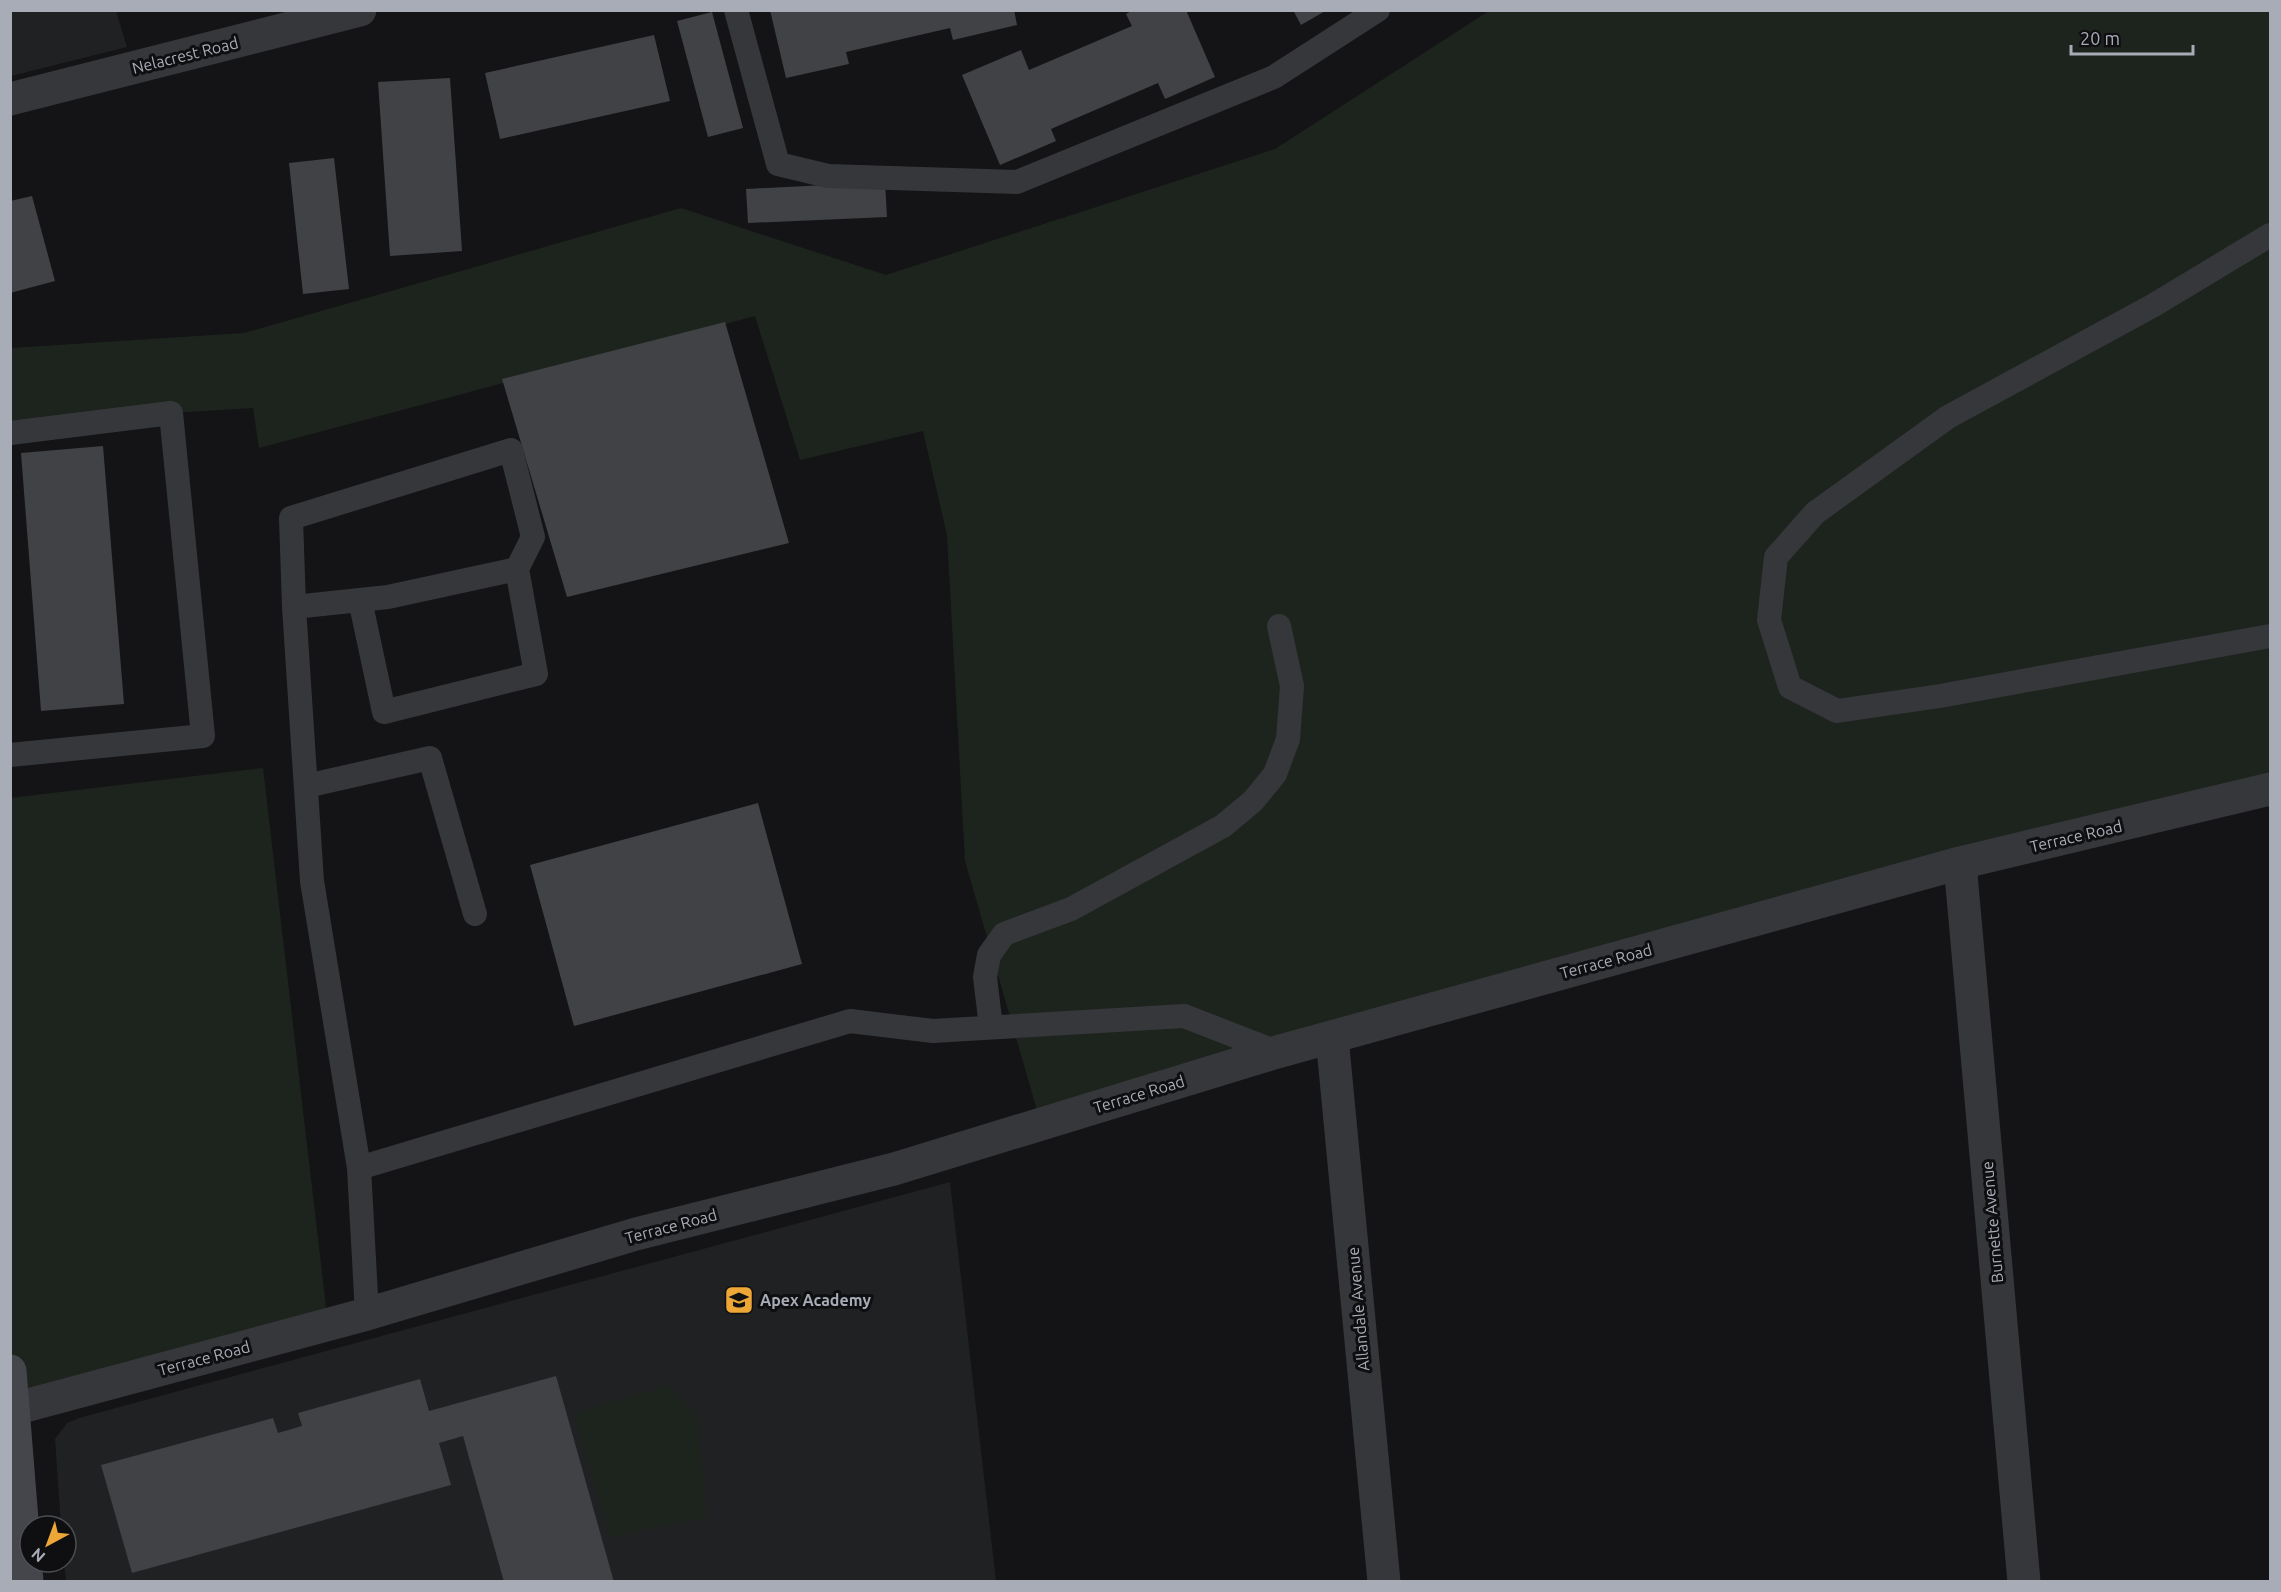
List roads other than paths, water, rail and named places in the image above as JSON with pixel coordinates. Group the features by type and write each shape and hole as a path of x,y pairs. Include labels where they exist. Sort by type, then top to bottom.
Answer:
{"main road":[{"path":"10,1371 27,1581"}],"street":[{"name":"Nelacrest Road","path":"10,99 360,10"},
{"name":"Terrace Road","path":"12,1410 367,1314 636,1234 894,1169 1277,1052 1960,863 2271,789"},
{"name":"Burnette Avenue","path":"1960,863 2024,1581"},
{"name":"Allandale Avenue","path":"1332,1037 1384,1581"}],"lane":[{"path":"736,10 778,164 828,176 1017,182 1274,77 1378,10"},
{"path":"2271,235 2154,305 1948,417 1815,513 1776,557 1769,620 1790,687 1837,711 1940,696 2271,636"},
{"path":"10,433 171,413 203,736 10,755"},
{"path":"360,600 384,712 536,674 517,569 533,537 511,450 291,518 294,608 312,882 359,1168 367,1314"},
{"path":"294,608 388,597 517,569"},
{"path":"991,1027 985,977 988,955 1004,934 1071,909 1223,825 1254,801 1275,774 1288,739 1292,686 1279,626"},
{"path":"306,786 430,758 475,914"},
{"path":"359,1168 850,1021 933,1031 1184,1016 1277,1052"}],"place":[{"name":"Apex Academy","path":"739,1300"}]}
